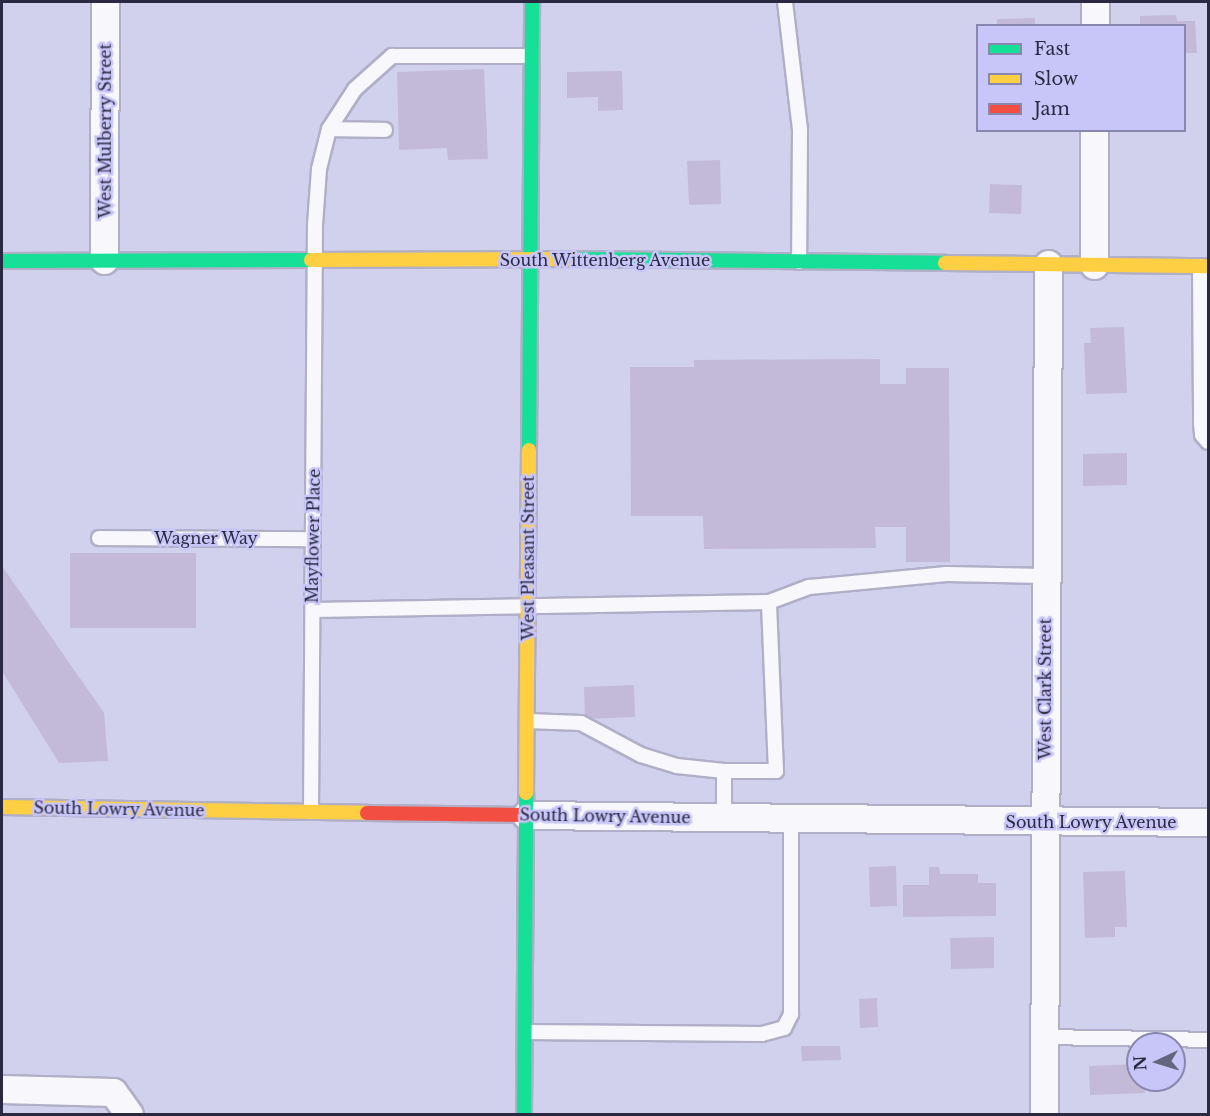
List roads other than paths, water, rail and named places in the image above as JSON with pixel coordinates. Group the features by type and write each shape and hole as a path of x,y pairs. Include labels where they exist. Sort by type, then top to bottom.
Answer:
{"street":[{"name":"West Mulberry Street","path":"104,260 105,2"},
{"name":"West Pleasant Street","path":"524,1114 532,2"},
{"path":"1095,2 1095,24"},
{"path":"1094,132 1094,265"},
{"name":"South Wittenberg Avenue","path":"2,261 530,259 1204,266"},
{"name":"West Clark Street","path":"1044,1114 1048,264"},
{"name":"South Lowry Avenue","path":"2,807 791,819 1209,822"},
{"path":"2,1089 113,1092 129,1114"}],"lane":[{"path":"785,2 800,130 799,262"},
{"name":"Mayflower Place","path":"310,812 316,260 319,170 329,129 355,89 392,56 531,56"},
{"path":"329,129 385,130"},
{"path":"1204,266 1201,423 1202,435 1209,442"},
{"name":"Wagner Way","path":"99,538 314,539"},
{"path":"313,610 769,602 809,587 934,575 1046,576"},
{"path":"527,721 580,723 641,755 676,766 724,771 776,771 769,602"},
{"path":"724,771 724,818"},
{"path":"525,1032 762,1034 784,1028 791,1014 791,819"},
{"path":"1044,1037 1209,1040"}]}
